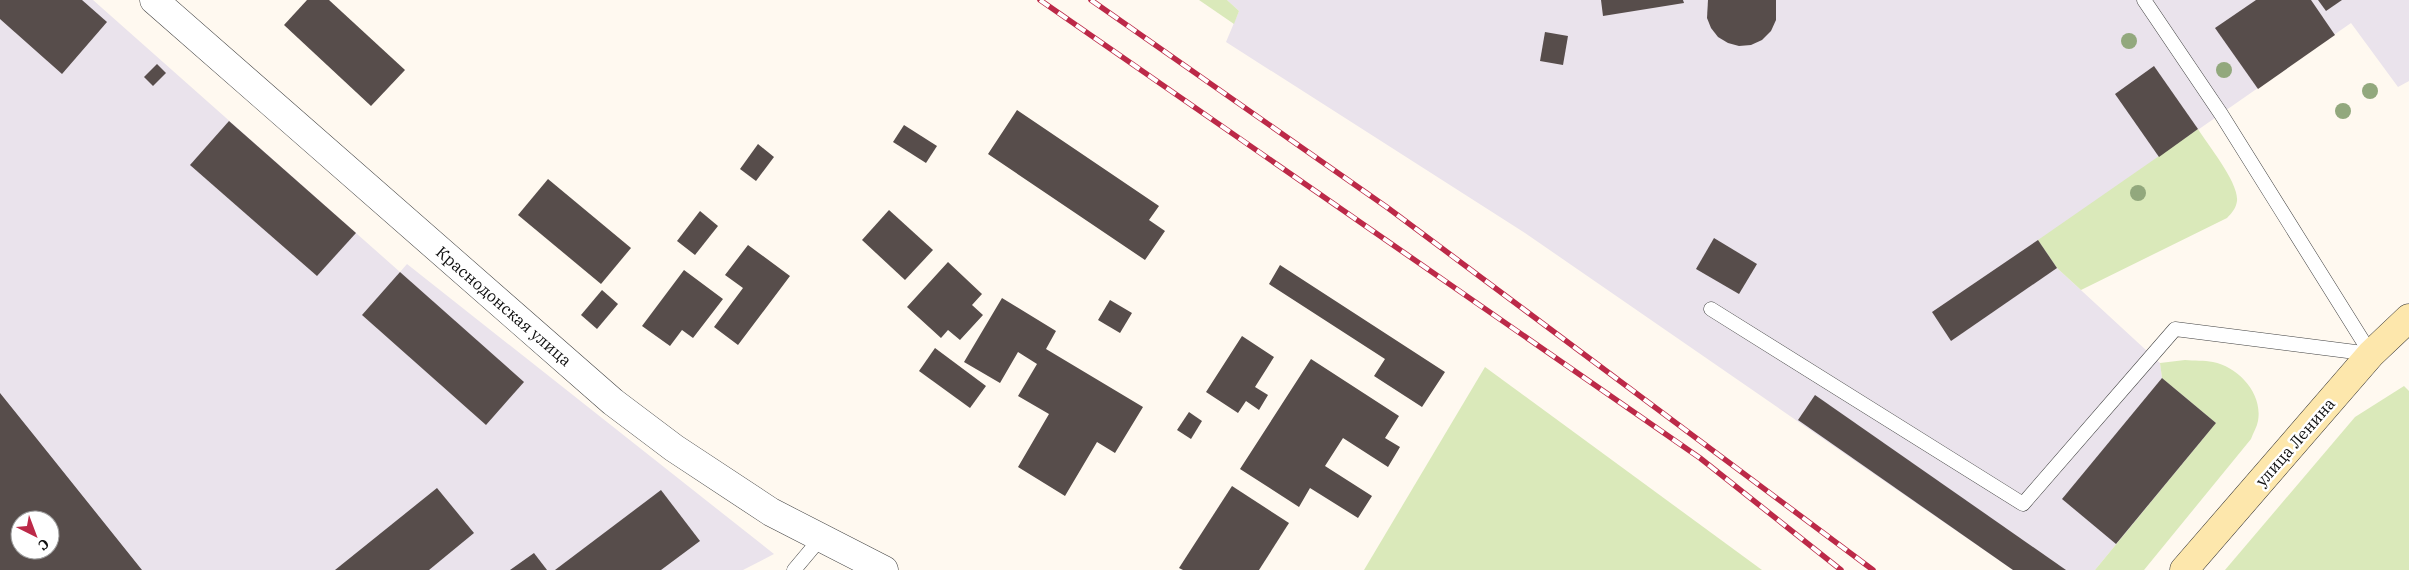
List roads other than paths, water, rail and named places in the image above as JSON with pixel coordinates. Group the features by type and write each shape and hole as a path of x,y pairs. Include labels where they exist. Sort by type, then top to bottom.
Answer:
{"main road":[{"name":"улица Ленина","path":"2184,570 2371,354 2409,318"}],"street":[{"name":"Краснодонская улица","path":"154,0 613,402 725,484 820,539 884,570"}],"lane":[{"path":"2144,0 2221,114 2371,354"},
{"path":"1711,309 2023,504 2175,330 2371,354"},
{"path":"794,570 820,539"}],"railway":[{"path":"1040,0 1700,458 1841,570"},
{"path":"1091,0 1388,208 1873,570"}]}
